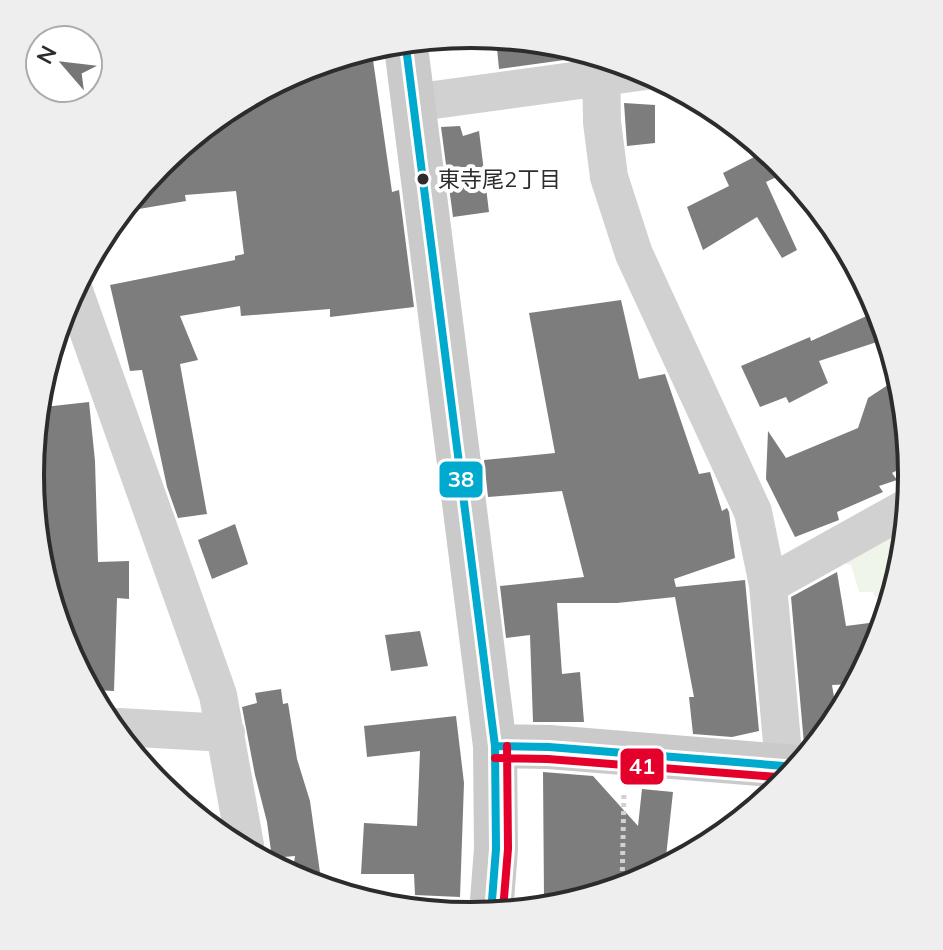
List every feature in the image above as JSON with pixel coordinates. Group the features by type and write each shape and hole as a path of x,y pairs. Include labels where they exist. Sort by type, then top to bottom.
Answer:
{"street":[{"path":"407,53 495,746 496,849 492,902"},
{"path":"412,103 601,68 602,122 609,177 634,254 753,512 768,585 789,761"},
{"path":"79,306 218,695 243,836"},
{"path":"768,585 897,513"},
{"path":"126,727 226,733"},
{"path":"495,746 785,766"}],"path":[{"path":"622,875 625,753"}],"shaded area":[{"path":"897,513 891,558 881,596 875,597 873,592 859,592 851,565 820,558"}],"building":[{"path":"497,48 570,59 499,69"},
{"path":"373,59 392,192 399,190 414,307 330,317 330,309 241,316 240,306 180,316 198,360 180,364 207,514 178,518 167,487 142,370 130,371 110,285 235,260 235,256 244,254 236,191 185,195 186,201 137,209 169,173 234,120 308,80"},
{"path":"624,103 655,105 655,143 627,146"},
{"path":"460,126 463,136 479,131 489,212 453,217 441,127"},
{"path":"756,156 774,173 777,177 766,182 797,250 782,258 757,217 703,250 687,207 729,186 723,173"},
{"path":"621,300 639,379 665,374 699,474 710,472 722,511 727,508 729,512 735,558 674,579 676,587 745,580 759,731 732,737 693,734 689,697 694,697 675,597 617,603 557,603 562,674 580,672 584,722 533,722 530,635 506,638 500,586 584,577 562,491 488,497 484,460 555,453 529,313"},
{"path":"868,316 877,342 819,361 828,383 789,403 786,397 760,407 741,366 810,337 811,341"},
{"path":"889,384 899,469 892,473 897,480 879,486 883,492 837,512 839,520 795,537 766,479 768,431 786,458 858,428 868,398"},
{"path":"89,402 95,461 98,562 129,561 129,599 117,598 114,691 102,690 88,664 67,612 54,564 44,475 50,406"},
{"path":"235,524 248,564 212,579 198,540"},
{"path":"837,572 846,626 872,623 844,684 832,685 835,701 804,744 791,597"},
{"path":"420,631 428,666 391,671 385,635"},
{"path":"281,689 283,704 288,703 297,759 310,801 320,875 294,863 295,856 281,857 271,852 242,707 257,703 255,693"},
{"path":"456,716 464,783 460,897 415,895 414,874 361,874 364,823 417,826 420,751 367,757 364,726"},
{"path":"543,772 593,776 638,826 642,789 673,792 666,855 609,880 544,896"}],"transit line":[{"name":"38","path":"407,53 495,746 496,849 492,902"},
{"name":"38","path":"495,746 549,747 784,766"},
{"name":"41","path":"504,901 508,849 507,746"},
{"name":"41","path":"495,758 548,759 774,777"}],"place":[{"name":"東寺尾2丁目","path":"423,179"}]}
